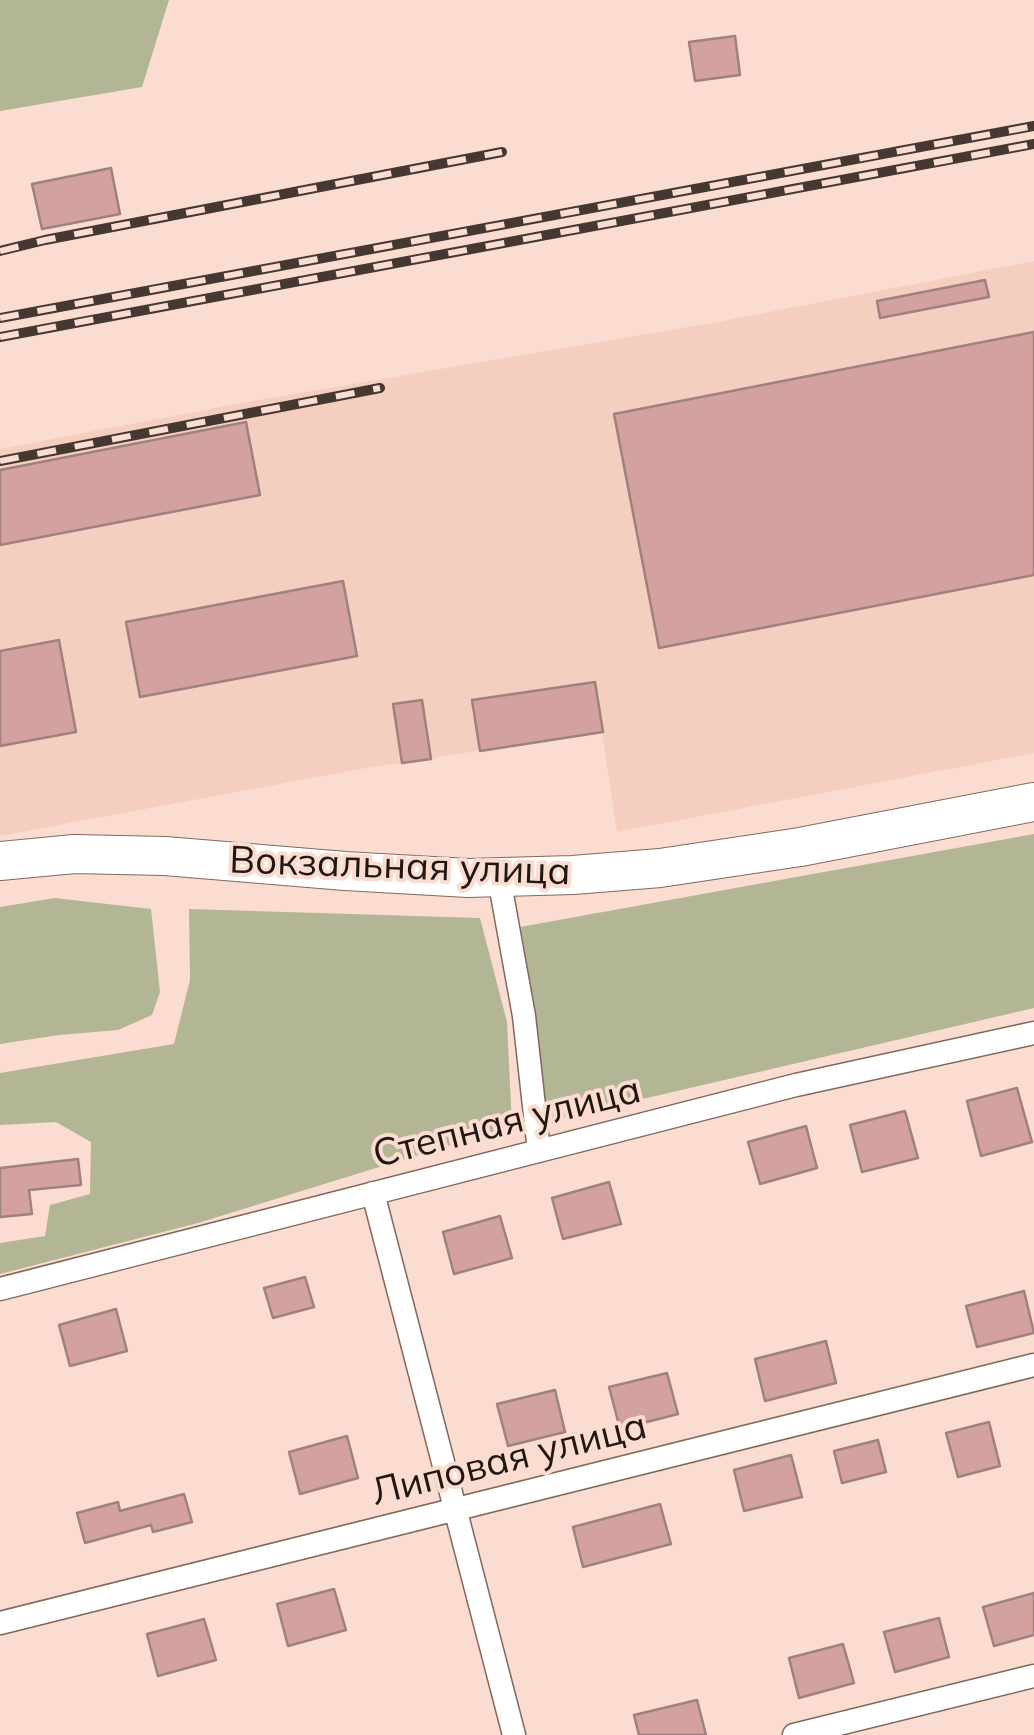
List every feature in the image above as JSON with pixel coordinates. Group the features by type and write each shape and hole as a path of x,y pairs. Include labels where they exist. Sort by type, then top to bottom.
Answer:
{"main road":[{"name":"Вокзальная улица","path":"0,860 74,854 166,856 345,871 499,878 573,876 660,868 800,846 1034,802"}],"street":[{"path":"499,878 524,1016 539,1151"},
{"name":"Степная улица","path":"0,1289 796,1085 1034,1032"},
{"path":"373,1194 514,1735"},
{"name":"Липовая улица","path":"0,1623 1034,1365"},
{"path":"794,1735 1034,1676"}],"shaded area":[{"path":"1034,261 1034,753 617,832 602,732 360,769 0,836 0,449 241,403 717,322"}],"green space":[{"path":"0,0 169,0 142,87 0,111"},
{"path":"1034,834 1034,1008 548,1121 520,927"},
{"path":"55,898 151,909 160,992 152,1015 118,1030 0,1044 0,907"},
{"path":"189,909 480,918 507,1022 512,1126 198,1223 0,1274 0,1243 45,1236 50,1205 90,1194 91,1142 56,1122 0,1125 0,1073 174,1044 190,980"}],"building":[{"path":"735,36 740,75 695,81 689,42"},
{"path":"111,168 120,214 42,229 32,184"},
{"path":"985,280 989,297 880,318 877,301"},
{"path":"1034,332 1034,575 659,648 614,414"},
{"path":"246,422 260,495 0,545 0,470"},
{"path":"343,581 357,656 140,697 126,622"},
{"path":"59,640 76,732 0,746 0,651"},
{"path":"595,682 603,732 480,751 472,700"},
{"path":"422,700 431,759 402,763 393,704"},
{"path":"1017,1088 1032,1142 981,1156 967,1101"},
{"path":"905,1111 918,1158 862,1172 850,1125"},
{"path":"806,1126 817,1168 760,1184 748,1142"},
{"path":"78,1159 81,1185 29,1190 32,1214 0,1217 0,1168"},
{"path":"609,1182 621,1224 563,1239 552,1198"},
{"path":"500,1216 512,1258 454,1274 443,1232"},
{"path":"305,1277 314,1307 273,1318 264,1288"},
{"path":"1024,1291 1034,1333 977,1347 966,1306"},
{"path":"116,1309 127,1351 70,1366 59,1325"},
{"path":"826,1341 836,1383 765,1401 755,1359"},
{"path":"667,1373 678,1414 620,1429 609,1387"},
{"path":"555,1390 565,1432 508,1446 497,1404"},
{"path":"989,1422 1000,1466 958,1477 946,1433"},
{"path":"347,1436 358,1478 300,1494 289,1452"},
{"path":"878,1440 886,1472 842,1483 834,1451"},
{"path":"791,1455 802,1497 744,1511 734,1470"},
{"path":"184,1494 192,1522 153,1532 151,1525 85,1543 77,1513 118,1502 120,1511"},
{"path":"660,1504 671,1544 583,1567 573,1527"},
{"path":"334,1589 346,1630 288,1646 277,1604"},
{"path":"1034,1593 1034,1635 994,1646 983,1607"},
{"path":"939,1618 949,1657 895,1672 884,1632"},
{"path":"204,1619 216,1660 158,1676 147,1634"},
{"path":"843,1644 854,1683 799,1698 789,1658"},
{"path":"697,1700 706,1735 639,1735 634,1715"}],"railway":[{"path":"0,318 1034,126"},
{"path":"0,337 1034,144"},
{"path":"0,251 502,152"},
{"path":"0,461 380,388"}]}
